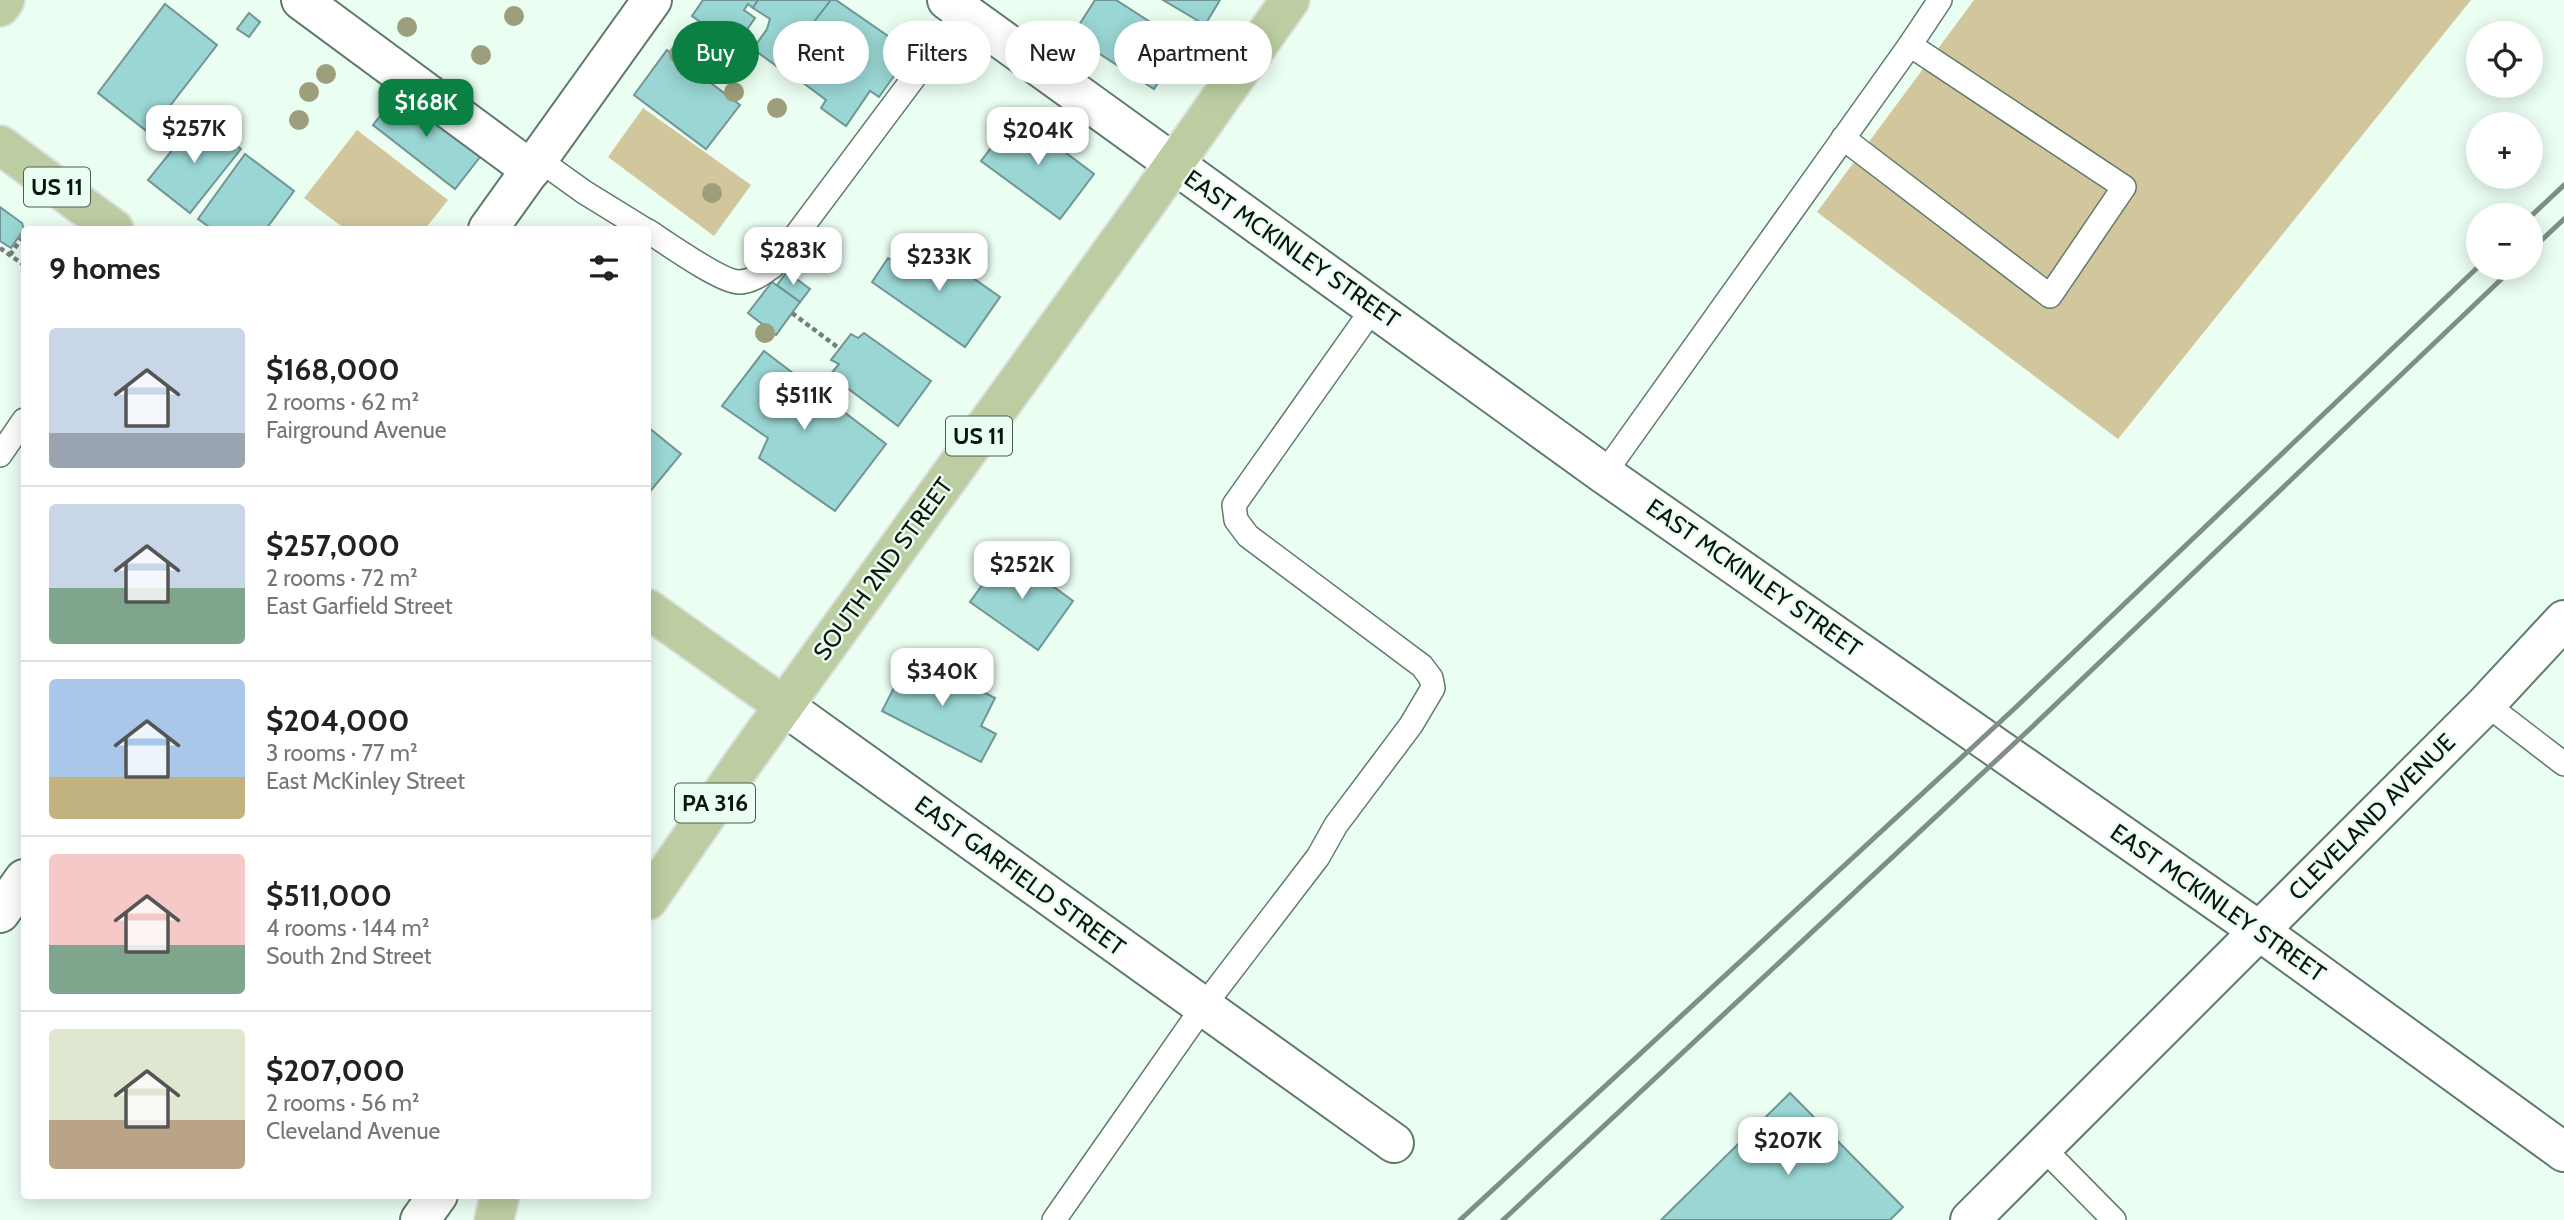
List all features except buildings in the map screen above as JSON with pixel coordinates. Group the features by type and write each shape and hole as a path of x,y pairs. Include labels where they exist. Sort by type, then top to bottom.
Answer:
{"main road":[{"name":"SOUTH 2ND STREET","path":"651,896 783,706 1290,0"},
{"name":"US 11","path":"0,145 110,226"},
{"name":"EAST GARFIELD STREET","path":"651,611 783,706"},
{"path":"494,1220 499,1199"}],"street":[{"path":"302,0 535,165"},
{"path":"490,226 652,0"},
{"name":"EAST MCKINLEY STREET","path":"955,6 1604,474 2258,930 2564,1152"},
{"name":"CLEVELAND AVENUE","path":"1970,1220 2041,1146 2486,704 2564,620"},
{"name":"EAST GARFIELD STREET","path":"783,706 1394,1143"},
{"path":"0,913 21,883"},
{"path":"420,1220 435,1199"}],"lane":[{"path":"1604,474 1940,0"},
{"path":"651,233 717,274 738,282 757,278 773,266 955,6"},
{"path":"1843,138 2050,296 2124,187 1910,45"},
{"path":"535,165 639,226"},
{"path":"1054,1220 1203,1007 1318,857 1336,825 1411,724 1433,688 1431,678 1422,666 1248,536 1236,520 1234,505 1374,307"},
{"path":"0,455 21,424"},
{"path":"2486,704 2564,764"},
{"path":"2041,1146 2114,1220"}],"path":[{"path":"10,255 21,238"},
{"path":"0,248 21,263"},
{"path":"792,313 840,349"}],"shaded area":[{"path":"1974,0 2471,0 2118,439 1817,212"},
{"path":"643,108 751,185 714,236 608,157"},
{"path":"357,130 448,200 427,226 341,226 304,198"}],"railway":[{"path":"2543,205 2564,185"},
{"path":"2543,239 2564,219"},
{"path":"1460,1220 2014,709 2466,278"},
{"path":"1503,1220 2032,727 2500,280"}]}
